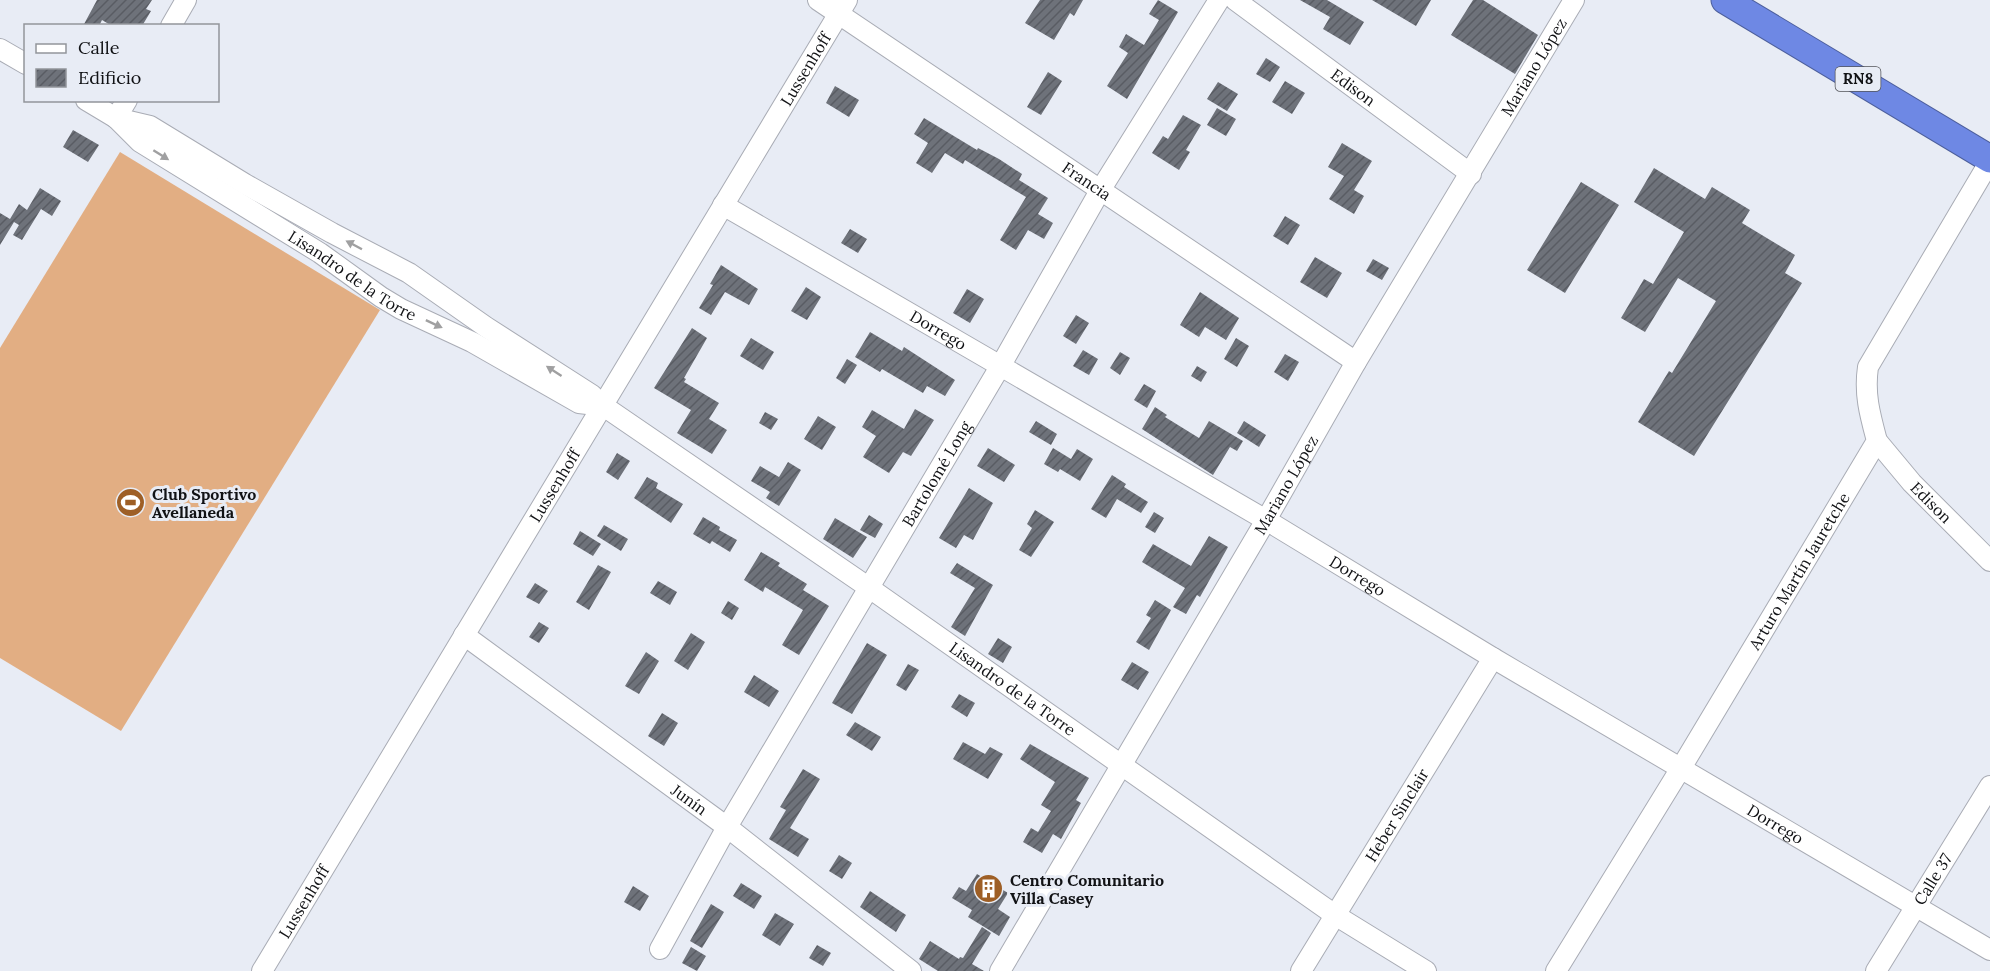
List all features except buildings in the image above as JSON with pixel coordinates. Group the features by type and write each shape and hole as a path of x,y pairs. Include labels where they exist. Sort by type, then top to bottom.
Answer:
{"highway":[{"name":"RN8","path":"1725,0 1990,160"}],"street":[{"path":"172,24 186,0"},
{"name":"Francia","path":"818,0 843,7 1101,189 1356,362"},
{"name":"Bartolomé Long","path":"660,949 727,827 1001,364 1101,189 1219,0"},
{"name":"Edison","path":"1235,0 1471,174"},
{"name":"Mariano López","path":"1000,971 1266,520 1356,362 1574,0"},
{"name":"Lussenhoff","path":"262,971 843,7"},
{"path":"0,49 24,63"},
{"name":"Lisandro de la Torre","path":"89,102 116,118 140,142 320,253 401,309 472,342 579,403 602,405"},
{"path":"116,118 126,102"},
{"name":"Lisandro de la Torre","path":"116,118 150,126 245,184 418,279 486,327 592,395 602,405 868,587 1335,915 1425,971"},
{"path":"1876,441 1867,406 1865,386 1868,367 1990,160"},
{"path":"234,201 245,184"},
{"name":"Dorrego","path":"723,205 1001,364 1266,520 1493,658 1990,950"},
{"path":"320,253 332,233"},
{"path":"381,297 382,282 385,277 399,268"},
{"path":"401,309 416,302 419,296 418,279"},
{"name":"Edison","path":"1876,441 1912,483 1990,561"},
{"name":"Arturo Martín Jauretche","path":"1556,971 1681,768 1876,441"},
{"name":"Junín","path":"464,635 727,827 910,971"},
{"name":"Heber Sinclair","path":"1300,971 1493,658"},
{"name":"Calle 37","path":"1876,971 1990,786"}],"shaded area":[{"name":"Club Sportivo Avellaneda","path":"120,152 380,310 121,731 0,658 0,348"}],"place":[{"name":"Club Sportivo Avellaneda","path":"131,503"},
{"name":"Centro Comunitario Villa Casey","path":"989,889"}]}
